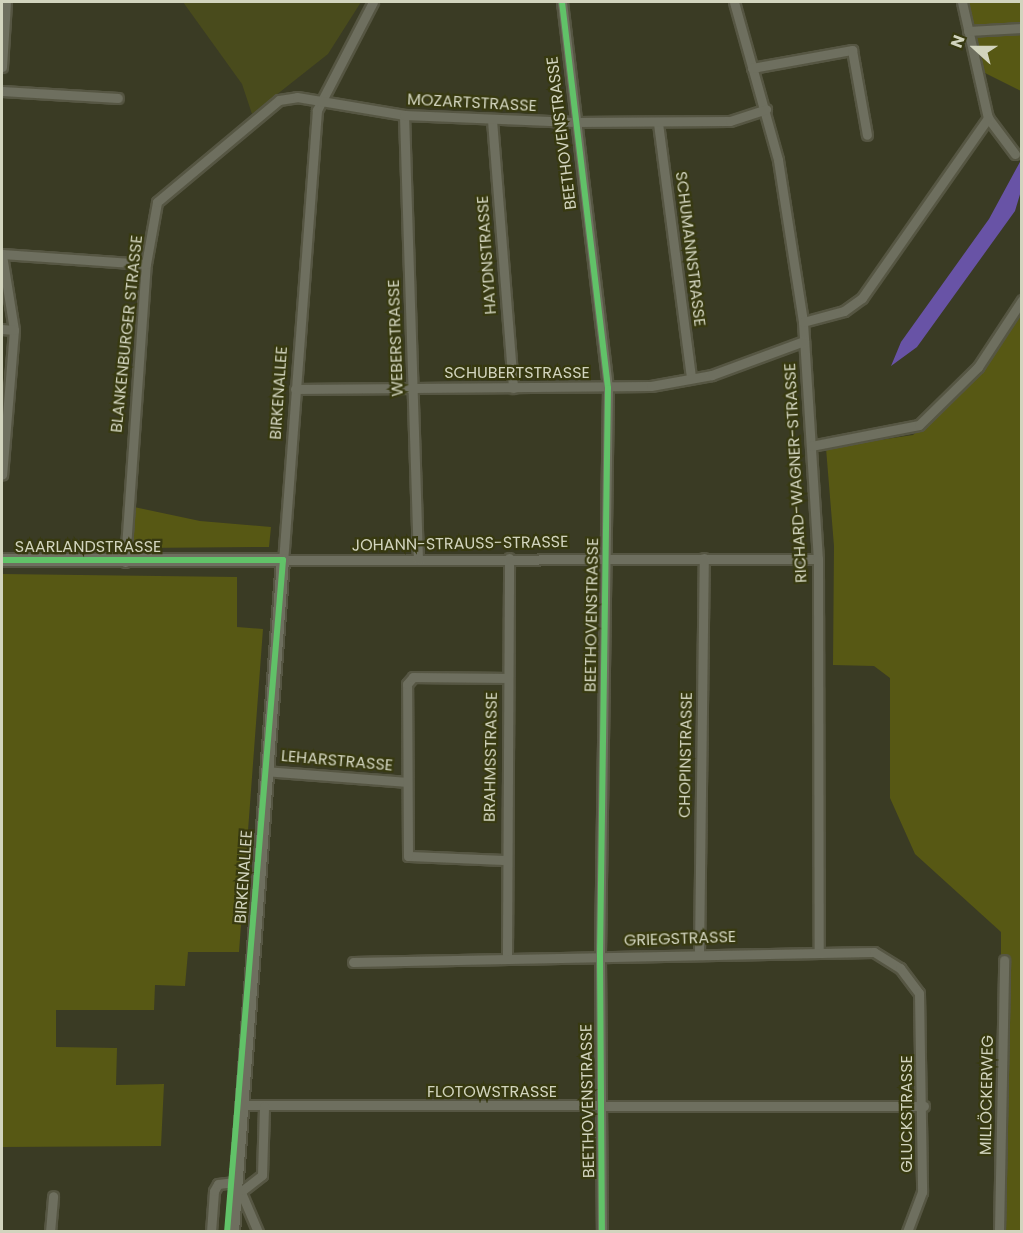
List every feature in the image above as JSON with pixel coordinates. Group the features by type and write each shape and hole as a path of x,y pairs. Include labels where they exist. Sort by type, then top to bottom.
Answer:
{"street":[{"path":"2,67 6,2"},
{"name":"BIRKENALLEE","path":"233,1232 265,771 320,101 373,2"},
{"name":"BEETHOVENSTRASSE","path":"561,2 608,388 600,957 603,1108 602,1232"},
{"name":"RICHARD-WAGNER-STRASSE","path":"734,2 766,109 803,322 818,559 819,951"},
{"path":"962,2 988,117 1015,154"},
{"path":"968,31 1022,28"},
{"path":"752,68 852,50 867,135"},
{"path":"2,91 118,98"},
{"name":"BLANKENBURGER STRASSE","path":"125,562 146,264 157,202 279,100 320,101"},
{"name":"MOZARTSTRASSE","path":"320,101 404,115 574,122 730,121 766,109"},
{"name":"WEBERSTRASSE","path":"404,115 418,560"},
{"path":"803,322 844,310 862,298 988,117"},
{"name":"HAYDNSTRASSE","path":"492,120 513,388"},
{"name":"SCHUMANNSTRASSE","path":"658,123 691,378"},
{"path":"2,475 14,330 2,255 146,264"},
{"path":"811,447 920,425 978,367 1022,300"},
{"path":"2,329 14,330"},
{"name":"SCHUBERTSTRASSE","path":"295,389 608,388 691,378 804,340"},
{"name":"JOHANN-STRAUSS-STRASSE","path":"283,560 606,556 818,559"},
{"name":"BRAHMSSTRASSE","path":"507,958 505,860 509,558"},
{"name":"CHOPINSTRASSE","path":"699,953 704,558"},
{"name":"SAARLANDSTRASSE","path":"2,560 125,562 283,560"},
{"path":"505,860 408,856 407,684 413,677 507,678"},
{"name":"LEHARSTRASSE","path":"265,771 407,782"},
{"name":"GRIEGSTRASSE","path":"353,962 699,953 874,952 900,968 919,993"},
{"name":"MILLÖCKERWEG","path":"999,1232 1004,960"},
{"name":"GLUCKSTRASSE","path":"907,1232 922,1192 924,1106 919,993"},
{"name":"FLOTOWSTRASSE","path":"241,1106 603,1108 924,1106"},
{"path":"211,1232 214,1191 218,1184 237,1187 262,1175 264,1106"},
{"path":"237,1187 258,1232"},
{"path":"50,1232 53,1196"}],"shaded area":[{"path":"183,2 361,2 328,54 252,114 242,84"},
{"path":"960,2 1021,2 1021,91 977,69"},
{"path":"1021,160 1021,191 1015,211 917,347 891,366 901,342 989,219"},
{"path":"1021,308 1021,1231 1001,1231 1001,932 915,854 890,798 890,678 874,666 833,665 834,546 826,448 913,435 964,390"},
{"path":"134,507 200,521 271,527 269,547 137,548 131,542"},
{"path":"2,574 237,577 237,627 263,629 239,952 188,952 185,986 155,985 154,1010 56,1010 56,1047 117,1048 116,1085 164,1084 161,1146 2,1147"}],"cycle path":[{"path":"562,2 608,388 600,957 602,1232"},
{"path":"2,560 283,560 227,1232"}]}
